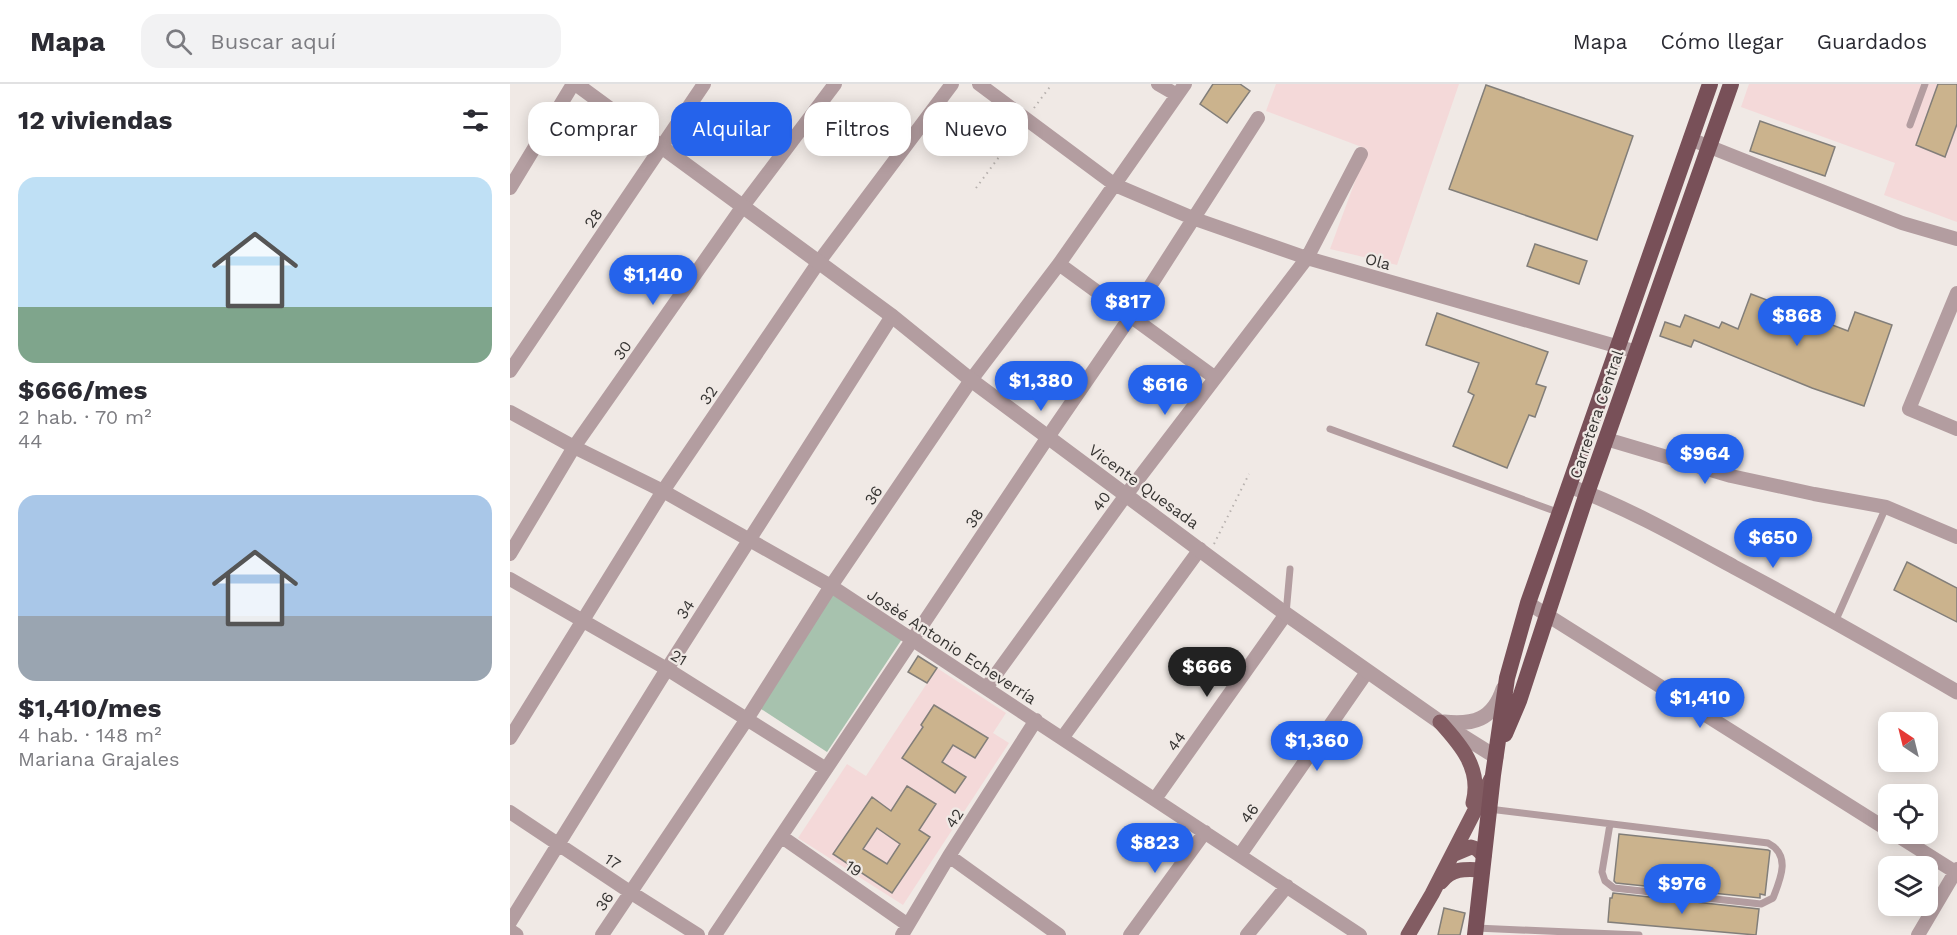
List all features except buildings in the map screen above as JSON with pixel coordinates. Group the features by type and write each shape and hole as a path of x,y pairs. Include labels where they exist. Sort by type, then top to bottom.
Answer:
{"highway":[{"name":"Carretera Central","path":"1475,931 1507,678 1528,603 1710,84"},
{"name":"Carretera Central","path":"1496,757 1519,701 1587,493 1731,84"}],"main road":[{"path":"1440,722 1461,745 1471,761 1476,782 1466,828"},
{"path":"1408,935 1432,894 1493,775"},
{"path":"1432,894 1445,878 1455,871 1483,863 1477,849 1472,847 1452,855"}],"street":[{"name":"Vicente Quesada","path":"574,84 892,316 971,380 1286,614 1440,722 1496,757"},
{"path":"510,188 574,84"},
{"name":"28","path":"510,371 704,84"},
{"name":"30","path":"510,554 574,447 743,206 835,84"},
{"name":"32","path":"510,738 663,491 818,263 952,84"},
{"name":"Ola","path":"979,84 1003,102"},
{"path":"1158,84 1181,90"},
{"name":"36","path":"602,935 747,718 831,586 971,380 1059,264 1181,90"},
{"name":"38","path":"715,935 1131,316 1258,118"},
{"name":"Ola","path":"1028,120 1115,185 1195,219 1307,258 1637,352"},
{"path":"1690,139 1902,223 1957,239"},
{"name":"40","path":"986,688 1214,377 1307,258 1361,154"},
{"path":"1059,264 1214,377"},
{"path":"1957,293 1951,329 1908,409 1957,429"},
{"name":"34","path":"510,922 667,669 892,316"},
{"name":"Josèé Antonio Echeverría","path":"510,412 663,491 831,586 1360,935"},
{"path":"1606,439 1731,476 1886,507 1957,537"},
{"path":"1569,486 1690,543 1957,692"},
{"path":"1063,737 1204,552"},
{"name":"21","path":"510,579 667,669 826,769"},
{"path":"1528,603 1878,824"},
{"name":"44","path":"1155,799 1286,614"},
{"name":"46","path":"1240,855 1367,672"},
{"path":"1440,722 1463,724 1484,716 1501,697 1507,678"},
{"name":"42","path":"905,930 949,856 1036,720"},
{"name":"17","path":"510,812 699,935"},
{"path":"1130,935 1205,832"},
{"name":"19","path":"782,837 905,930"},
{"path":"1911,844 1956,872 1918,935"},
{"path":"949,856 1059,935"},
{"path":"1247,935 1287,886"},
{"path":"510,931 516,935"}],"lane":[{"path":"1910,125 1925,84"},
{"path":"1330,429 1560,513"},
{"path":"1835,622 1886,507"},
{"path":"1286,614 1290,569"},
{"path":"1489,809 1768,843 1777,848 1783,858 1773,898 1761,904 1614,888 1605,881 1602,872 1610,824"},
{"path":"1475,931 1639,935"}],"path":[{"path":"1028,116 1052,84"},
{"path":"976,188 999,156"},
{"path":"1204,552 1250,474"}],"shaded area":[{"path":"1276,84 1459,84 1397,265 1330,249 1367,149 1266,111"},
{"path":"1749,84 1957,84 1957,222 1884,195 1895,163 1741,107"},
{"path":"937,668 1006,713 993,733 1009,743 903,905 798,838 847,764 866,776"}],"green space":[{"path":"833,594 902,639 827,752 758,707"}]}
